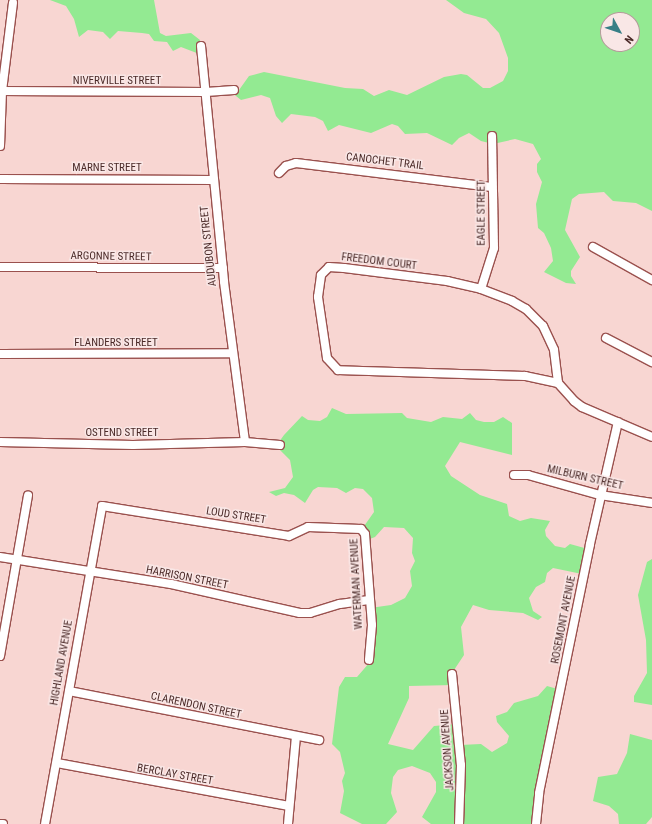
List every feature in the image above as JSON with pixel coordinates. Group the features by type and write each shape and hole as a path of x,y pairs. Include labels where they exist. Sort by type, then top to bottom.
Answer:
{"street":[{"path":"0,146 1,91 13,3"},
{"name":"AUDUBON STREET","path":"201,46 222,268 245,442"},
{"name":"NIVERVILLE STREET","path":"1,91 206,92 234,90"},
{"name":"EAGLE STREET","path":"481,289 494,248 492,136"},
{"name":"CANOCHET TRAIL","path":"279,173 286,166 296,163 492,187"},
{"name":"MARNE STREET","path":"0,179 214,180"},
{"path":"593,247 652,280"},
{"name":"ARGONNE STREET","path":"0,267 222,268"},
{"name":"FREEDOM COURT","path":"330,267 447,281 481,289 526,309 541,323 554,350 558,383 525,376 346,372 338,370 328,358 318,297 321,275 330,267"},
{"path":"606,338 652,362"},
{"name":"FLANDERS STREET","path":"0,354 233,353"},
{"path":"558,383 582,408 652,437"},
{"name":"ROSEMONT AVENUE","path":"536,824 539,793 600,495 618,422"},
{"name":"OSTEND STREET","path":"0,442 133,445 245,442 280,445"},
{"name":"MILBURN STREET","path":"514,475 528,475 600,495 652,503"},
{"path":"0,656 18,560 28,495"},
{"name":"LOUD STREET","path":"102,506 289,536 308,526 356,528 365,531"},
{"name":"HIGHLAND AVENUE","path":"45,824 102,506"},
{"name":"WATERMAN AVENUE","path":"365,531 372,625 369,660"},
{"name":"HARRISON STREET","path":"0,557 171,584 300,613 310,613 340,604 369,600"},
{"name":"JACKSON AVENUE","path":"452,674 461,765 462,798 459,824"},
{"name":"CLARENDON STREET","path":"69,691 319,740"},
{"path":"288,824 296,736"},
{"name":"BERCLAY STREET","path":"57,763 289,806"}],"green space":[{"path":"50,0 154,0 160,33 166,36 191,33 200,40 202,55 181,47 173,51 167,42 154,41 149,34 118,31 110,39 103,32 88,30 79,37 74,19 66,6"},
{"path":"446,0 652,0 652,211 636,203 613,201 604,192 579,194 572,199 565,230 580,257 571,271 571,276 576,284 566,283 544,272 553,261 551,248 544,233 538,228 536,204 542,182 537,172 537,164 541,159 533,144 515,139 493,144 481,141 469,133 459,138 452,145 427,133 405,134 398,126 392,124 371,133 339,125 328,131 323,121 315,117 291,114 282,123 276,116 270,98 261,95 241,100 231,92 239,90 249,76 264,72 345,88 363,89 374,96 389,90 407,95 444,77 461,74 467,75 483,88 490,88 503,81 508,71 508,58 499,33 486,19 464,13"},
{"path":"332,408 346,414 402,413 407,418 431,422 443,417 462,419 470,413 476,420 484,422 494,422 503,417 512,423 512,455 460,442 445,466 451,476 480,495 507,504 509,516 520,521 531,518 550,521 545,530 546,536 555,546 565,548 570,544 588,549 582,574 553,568 547,573 545,582 536,587 529,598 533,611 542,617 538,620 523,613 489,610 473,605 461,627 464,655 452,673 454,685 409,686 409,698 388,744 413,750 434,726 457,724 460,745 481,744 492,752 507,743 509,736 497,722 496,716 507,712 514,703 538,696 547,686 561,690 537,824 431,824 422,817 436,792 436,782 430,773 412,766 398,770 393,777 391,793 397,812 386,824 362,824 340,813 344,791 342,781 345,773 340,752 332,744 339,687 345,677 357,677 370,662 370,608 391,605 405,598 412,586 410,571 415,561 412,553 413,538 404,528 384,527 375,537 367,540 362,529 374,512 372,498 363,489 355,488 346,493 337,488 318,487 313,490 305,503 294,495 284,493 276,496 269,492 285,488 293,477 290,460 276,446 284,435 302,416 308,420 320,421 327,417"},
{"path":"652,559 652,705 634,702 634,696 647,673 646,640 638,595 647,562"},
{"path":"630,734 652,740 652,817 646,824 619,824 618,814 609,806 593,801 598,777 617,774 627,753"}]}
